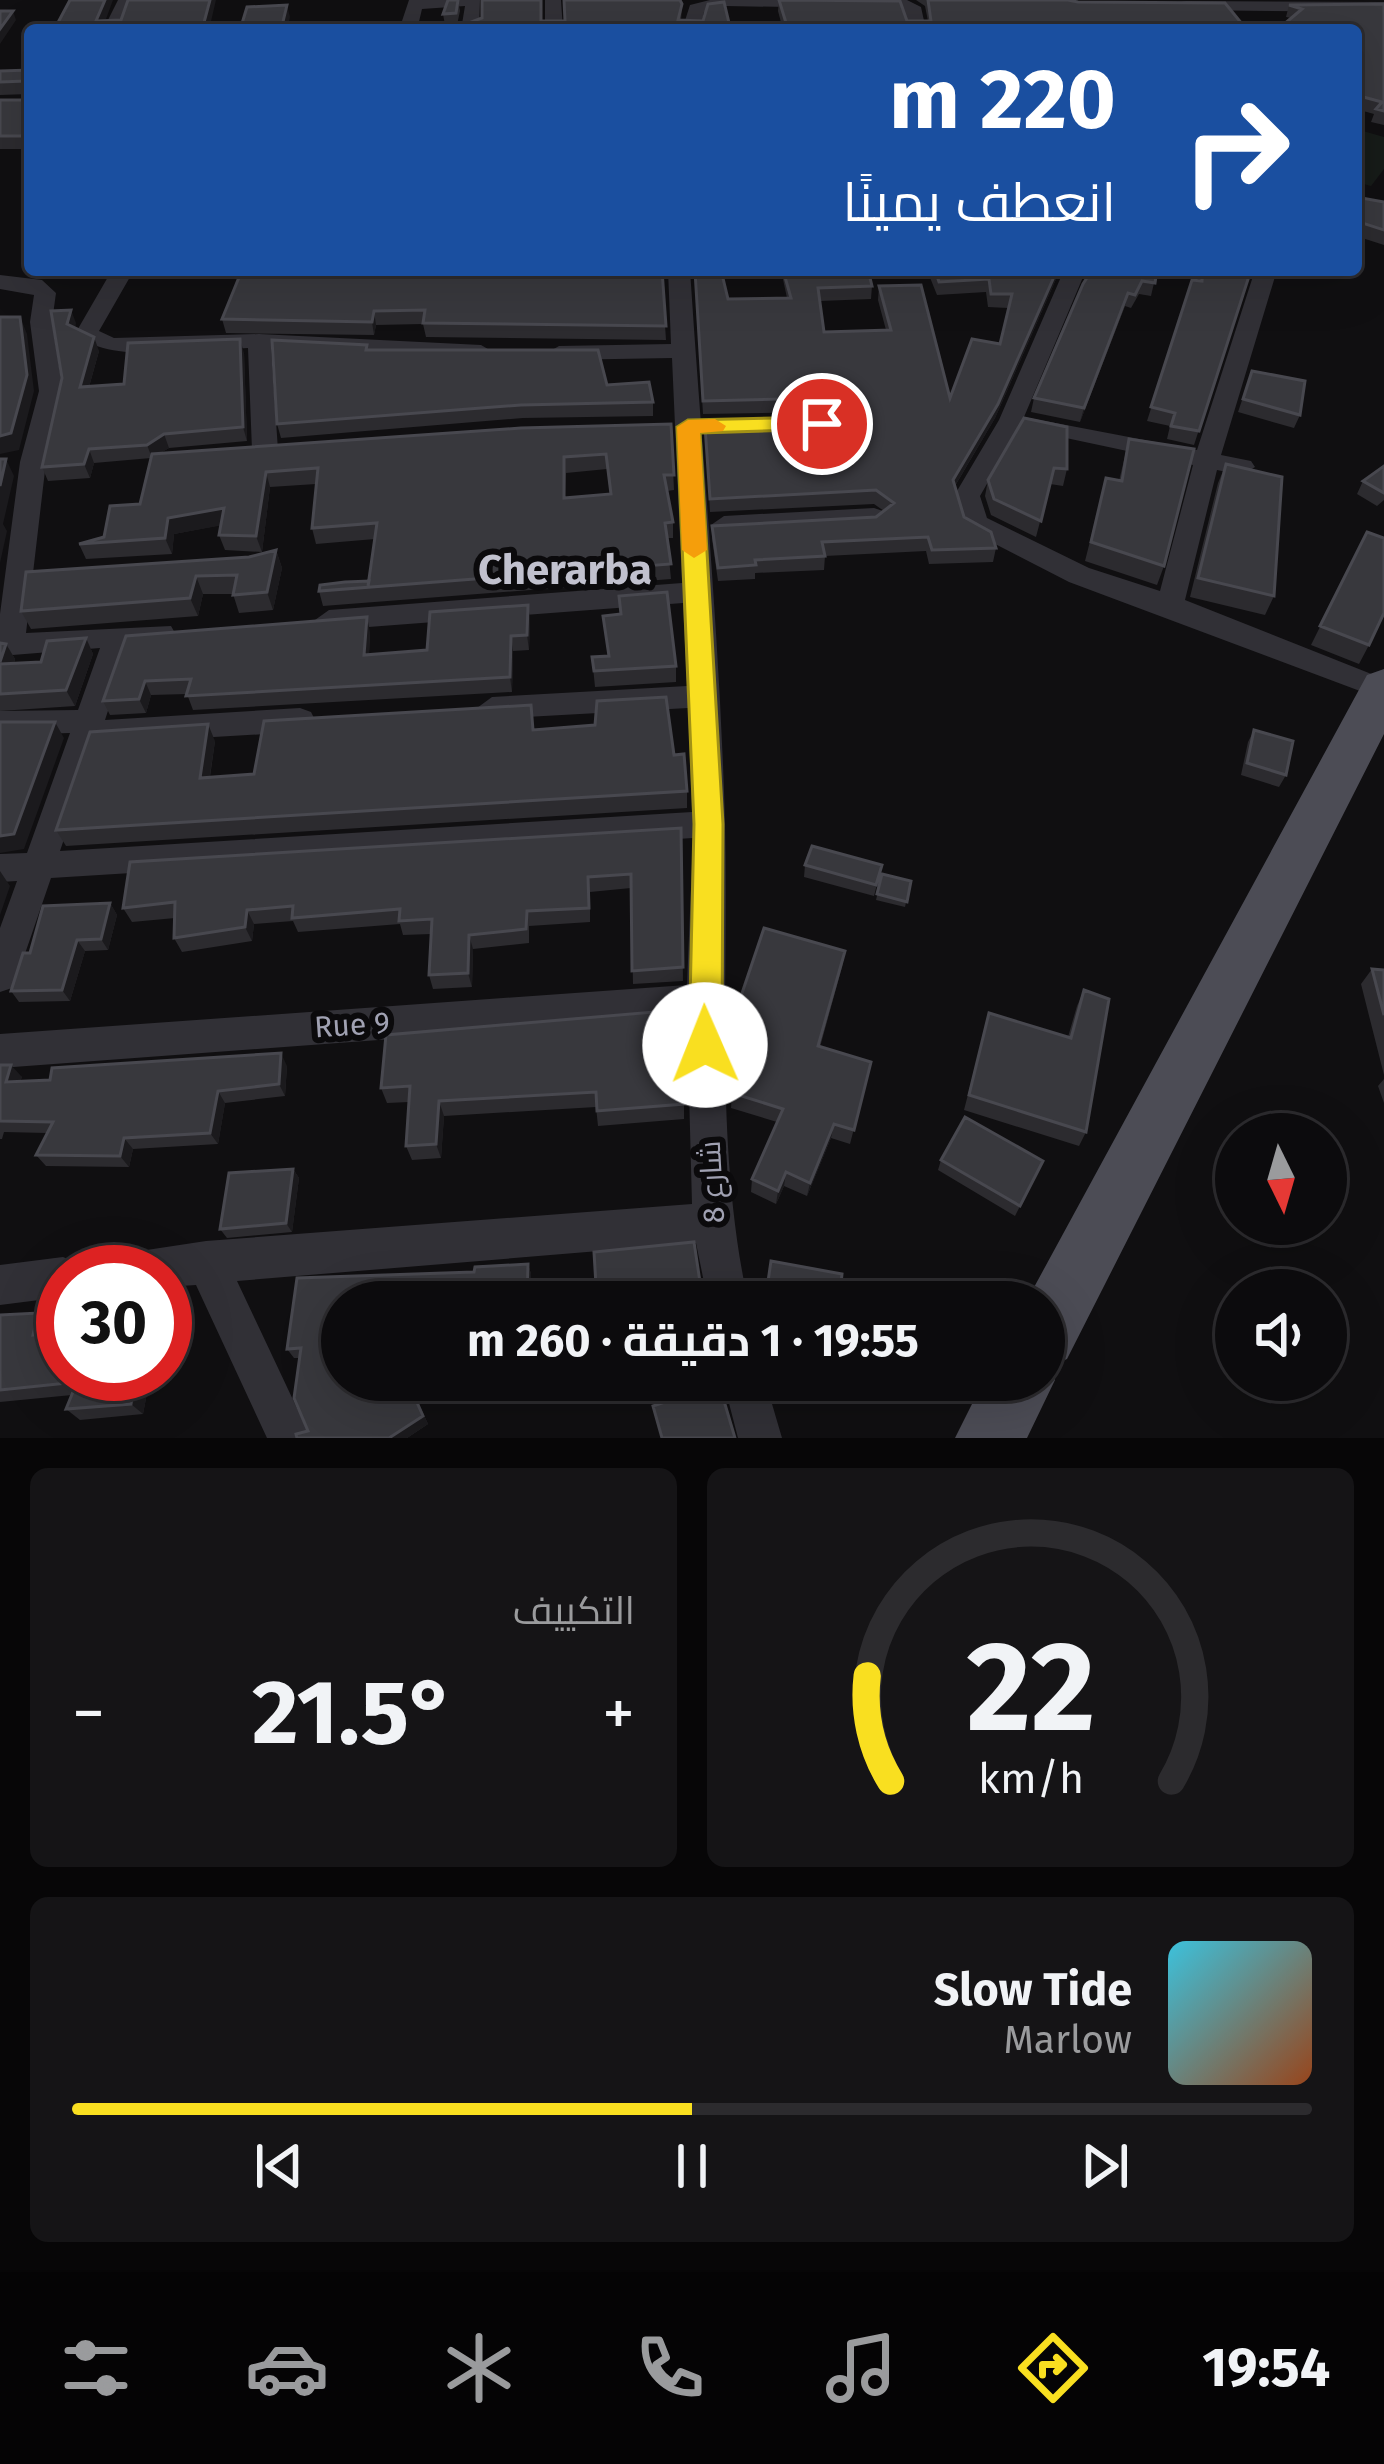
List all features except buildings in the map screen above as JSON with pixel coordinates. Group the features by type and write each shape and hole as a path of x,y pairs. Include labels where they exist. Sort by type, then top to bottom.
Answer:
{"main road":[{"path":"1065,1296 1383,688"},
{"path":"990,1438 1010,1401"}],"street":[{"path":"410,24 415,4 431,1 474,3 471,24"},
{"path":"692,24 696,9 725,2 888,2 913,7 916,24"},
{"path":"1229,5 1243,24"},
{"path":"1158,6 1384,7"},
{"path":"1265,24 1280,7"},
{"path":"119,276 86,334 110,345 259,341 520,354 679,351"},
{"name":"شارع 8","path":"684,276 679,351 689,427 709,824 704,1000 712,1222 724,1281"},
{"path":"1072,276 1010,421 968,496 975,524 1079,575 1383,688"},
{"path":"1170,605 1207,458 1264,276"},
{"path":"0,282 34,285 45,293 31,322 51,391 33,462 23,577 5,646 188,632"},
{"path":"259,341 265,450"},
{"path":"1010,421 1242,467"},
{"path":"0,463 33,462"},
{"path":"693,527 874,517"},
{"path":"303,622 696,592"},
{"path":"0,977 118,637"},
{"path":"465,710 701,696"},
{"path":"0,723 88,727 323,718"},
{"path":"0,868 709,824"},
{"name":"Rue 9","path":"0,1051 704,1000"},
{"path":"192,1263 712,1222"},
{"path":"206,1261 289,1438"},
{"path":"0,1285 36,1280"},
{"path":"750,1401 760,1438"}],"shaded area":[{"path":"1362,131 1384,137 1384,169 1371,186 1362,184"}],"slow traffic":[{"path":"694,550 688,427 715,426"}],"district":[{"name":"Cherarba","path":"565,569"}],"route":[{"path":"705,1045 709,824 688,427 822,424"}]}
